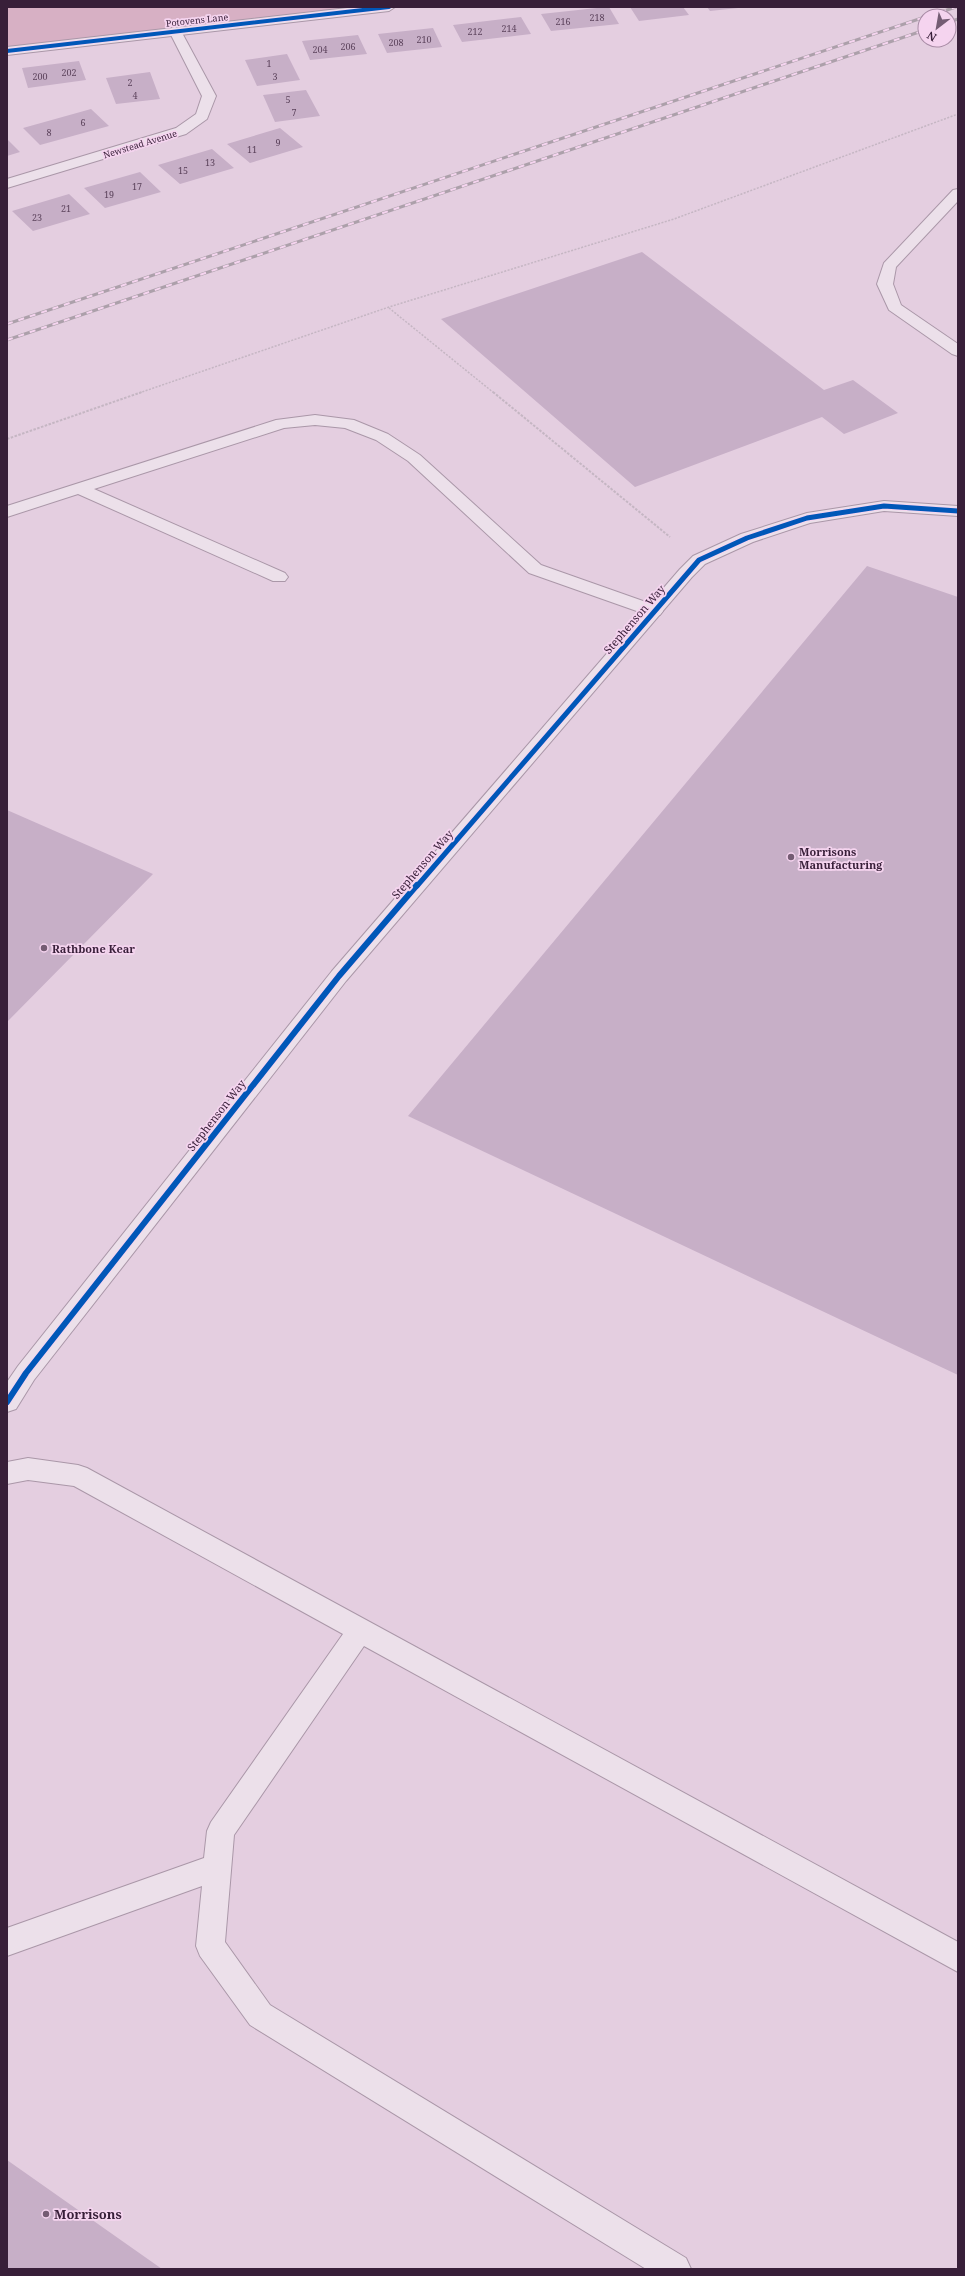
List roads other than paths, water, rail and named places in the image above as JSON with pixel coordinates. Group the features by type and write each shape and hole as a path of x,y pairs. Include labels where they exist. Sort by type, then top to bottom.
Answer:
{"street":[{"name":"Potovens Lane","path":"7,51 389,7"},
{"name":"Newstead Avenue","path":"7,184 181,131 202,116 209,96 175,31"},
{"path":"958,194 889,266 885,284 894,307 958,351"},
{"path":"7,512 282,423 316,420 348,423 382,437 414,458 535,569 654,611"},
{"path":"80,489 280,577"},
{"name":"Stephenson Way","path":"7,1402 26,1372 339,976 699,560 747,538 807,518 884,506 958,511"},
{"path":"7,1473 28,1468 78,1476 958,1958"},
{"path":"360,1631 220,1831 210,1946 260,2015 675,2269"},
{"path":"7,1942 218,1867"}],"railway":[{"path":"7,324 917,20"},
{"path":"7,340 917,33"}],"place":[{"name":"Morrisons Manufacturing","path":"791,857"},
{"name":"Rathbone Kear","path":"44,948"},
{"name":"Morrisons","path":"46,2214"}]}
